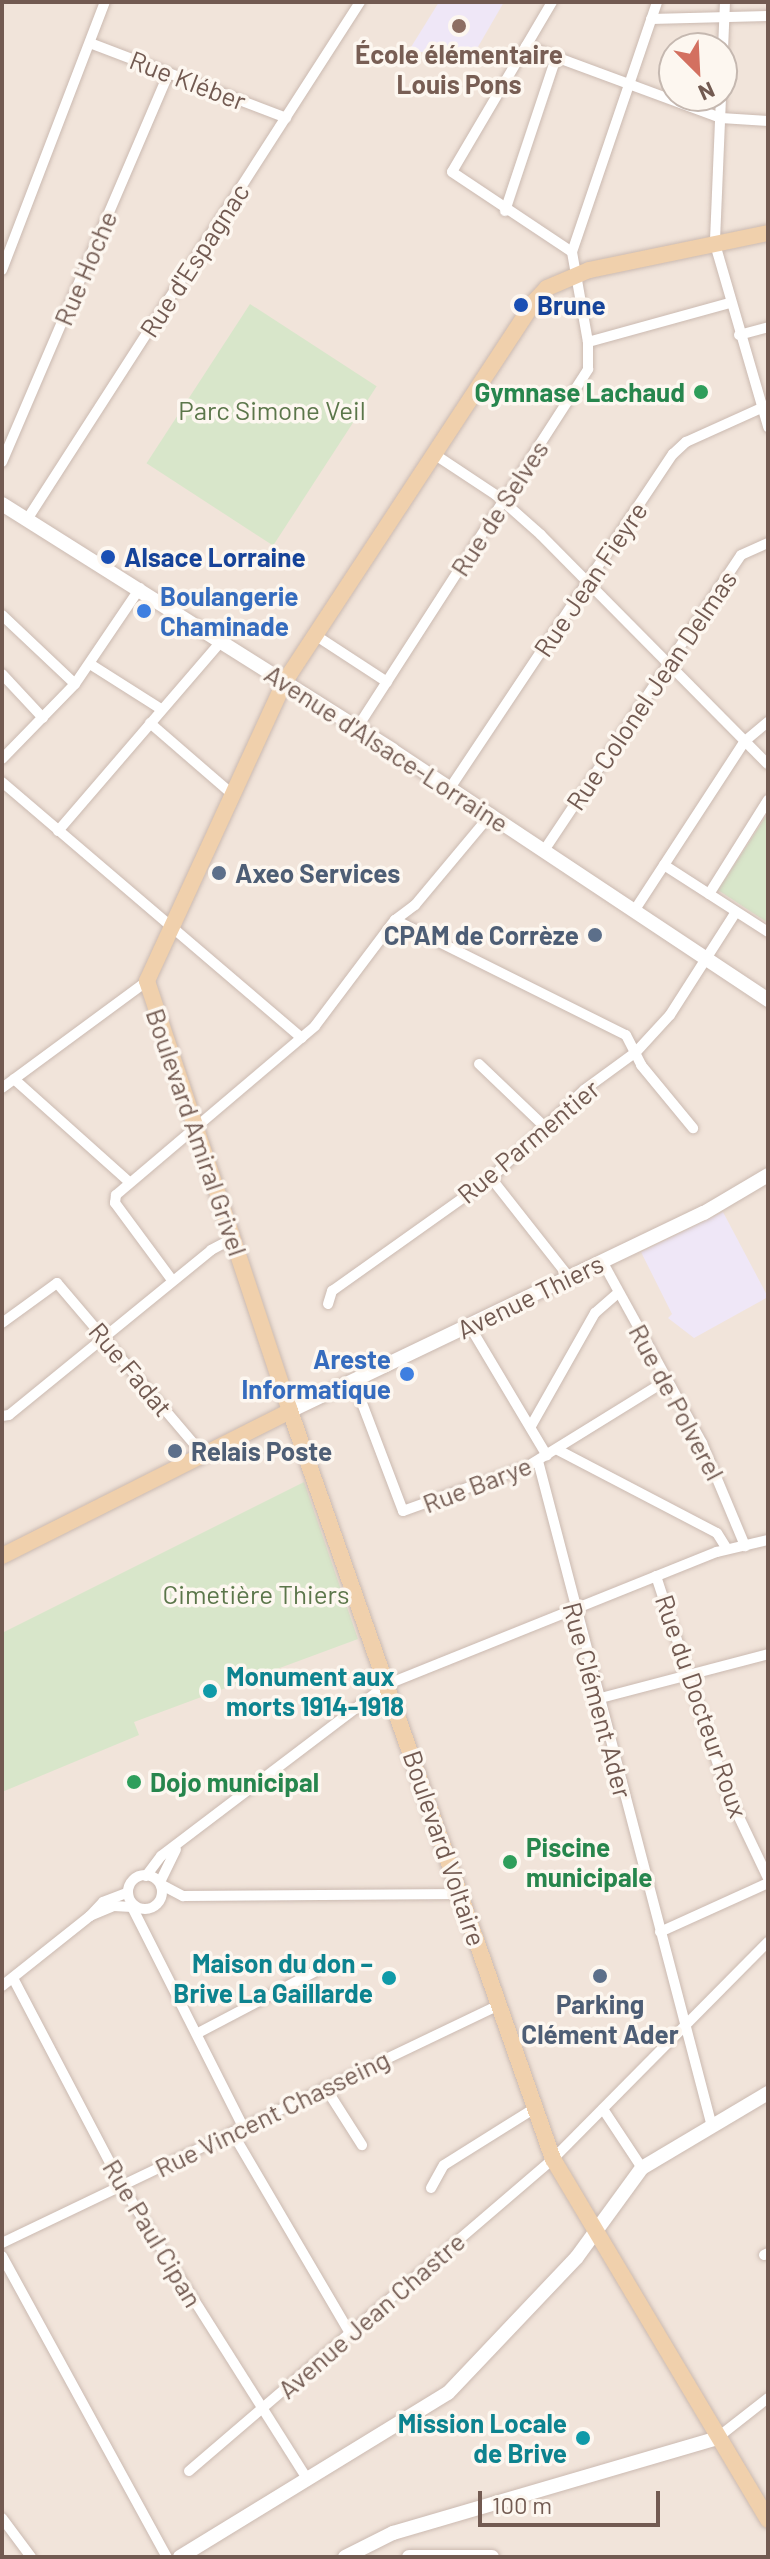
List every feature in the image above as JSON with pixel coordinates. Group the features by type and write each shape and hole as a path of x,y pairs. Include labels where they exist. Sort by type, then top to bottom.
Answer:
{"main road":[{"name":"Boulevard Amiral Grivel","path":"290,1411 147,981 284,683 534,302 547,288 575,275 768,233"},
{"name":"Avenue d'Alsace-Lorraine","path":"2,504 140,588 491,814 707,955 768,1000"},
{"name":"Avenue Thiers","path":"290,1411 602,1261 768,1175"},
{"path":"2,1556 290,1411"},
{"name":"Boulevard Voltaire","path":"290,1411 553,2159 768,2520"},
{"path":"180,2557 448,2393 595,2234 642,2168 711,2123 768,2093"},
{"path":"345,2557 393,2533 717,2438"},
{"path":"409,2557 492,2557"}],"street":[{"path":"2,270 105,2"},
{"name":"Rue d'Espagnac","path":"28,518 360,2"},
{"path":"552,2 452,172 505,211 572,252 657,2"},
{"path":"725,2 715,244 768,427"},
{"path":"651,19 768,16"},
{"name":"Rue Kléber","path":"90,43 286,118"},
{"path":"526,46 721,118 768,121"},
{"path":"505,211 556,58"},
{"name":"Rue Hoche","path":"2,462 169,73"},
{"name":"Rue de Selves","path":"357,728 588,369 588,342 572,252"},
{"path":"588,342 730,303"},
{"path":"739,335 768,327"},
{"name":"Rue Jean Fieyre","path":"450,788 673,454 686,442 764,406"},
{"path":"434,454 503,501 768,764"},
{"name":"Rue Colonel Jean Delmas","path":"545,849 741,555 768,543"},
{"path":"2,759 75,684 140,588"},
{"path":"2,615 75,684"},
{"path":"315,635 387,682"},
{"path":"58,831 222,640"},
{"path":"90,664 161,709"},
{"path":"2,674 43,718"},
{"path":"636,908 745,741 768,722"},
{"path":"150,723 233,795"},
{"path":"2,782 302,1038"},
{"path":"709,894 768,800"},
{"path":"172,1280 115,1203 116,1195 302,1038 395,920 491,814"},
{"path":"664,865 768,932"},
{"name":"Rue Parmentier","path":"328,1304 332,1291 491,1178 584,1090 636,1052 670,1015 734,915"},
{"path":"395,920 626,1035 641,1065 693,1128"},
{"path":"2,1088 147,981"},
{"path":"479,1064 545,1127"},
{"path":"14,1079 129,1182"},
{"path":"491,1178 569,1277"},
{"path":"2,1416 9,1415 101,1335 172,1280 234,1238"},
{"name":"Rue de Polverel","path":"602,1261 702,1443 745,1546"},
{"name":"Rue Fadat","path":"2,1323 57,1283 204,1456"},
{"path":"531,1426 595,1313 618,1293"},
{"name":"Rue Clément Ader","path":"469,1325 531,1426 542,1458 574,1609 711,2123"},
{"name":"Rue Barye","path":"354,1382 403,1511 542,1458 667,1380"},
{"path":"558,1450 717,1533 727,1549"},
{"path":"2,1986 90,1916 103,1902 127,1893 146,1876 161,1856 176,1849 388,1684 727,1549 768,1540"},
{"name":"Rue du Docteur Roux","path":"656,1576 727,1792 768,1881"},
{"path":"597,1699 691,1678 768,1654"},
{"path":"90,1916 114,1906 146,1907 159,1899 161,1882 176,1849"},
{"path":"146,1876 183,1896 461,1894"},
{"path":"660,1932 768,1881"},
{"path":"127,1893 198,2033 238,2129 350,2333"},
{"path":"146,1907 148,1930"},
{"name":"Avenue Jean Chastre","path":"189,2471 553,2159 768,1942"},
{"path":"198,2033 316,1971"},
{"name":"Rue Paul Cipan","path":"13,1978 122,2186 308,2480"},
{"name":"Rue Vincent Chasseing","path":"2,2243 499,2005"},
{"path":"325,2087 362,2145"},
{"path":"431,2188 444,2165 535,2108"},
{"path":"603,2109 642,2168"},
{"path":"2,2256 167,2557"},
{"path":"717,2438 768,2398"},
{"path":"2,2518 31,2557"}],"shaded area":[{"path":"2,2 768,2 768,2557 2,2557"},
{"name":"École élémentaire Louis Pons","path":"439,2 504,2 475,52 408,52"},
{"path":"723,1212 768,1297 694,1338 668,1318 672,1314 641,1252"}],"green space":[{"name":"Parc Simone Veil","path":"250,304 377,386 273,546 147,463"},
{"path":"768,813 768,923 718,890"},
{"name":"Cimetière Thiers","path":"304,1482 358,1639 134,1722 139,1735 2,1792 2,1633"}],"place":[{"name":"École élémentaire Louis Pons","path":"459,26"},
{"name":"Brune","path":"521,305"},
{"name":"Gymnase Lachaud","path":"701,392"},
{"name":"Alsace Lorraine","path":"108,557"},
{"name":"Boulangerie Chaminade","path":"144,611"},
{"name":"Axeo Services","path":"219,873"},
{"name":"CPAM de Corrèze","path":"595,935"},
{"name":"Areste Informatique","path":"407,1374"},
{"name":"Relais Poste","path":"175,1451"},
{"name":"Monument aux morts 1914-1918","path":"210,1691"},
{"name":"Dojo municipal","path":"134,1782"},
{"name":"Piscine municipale","path":"510,1862"},
{"name":"Parking Clément Ader","path":"600,1976"},
{"name":"Maison du don – Brive La Gaillarde","path":"389,1978"},
{"name":"Mission Locale de Brive","path":"583,2438"}]}
